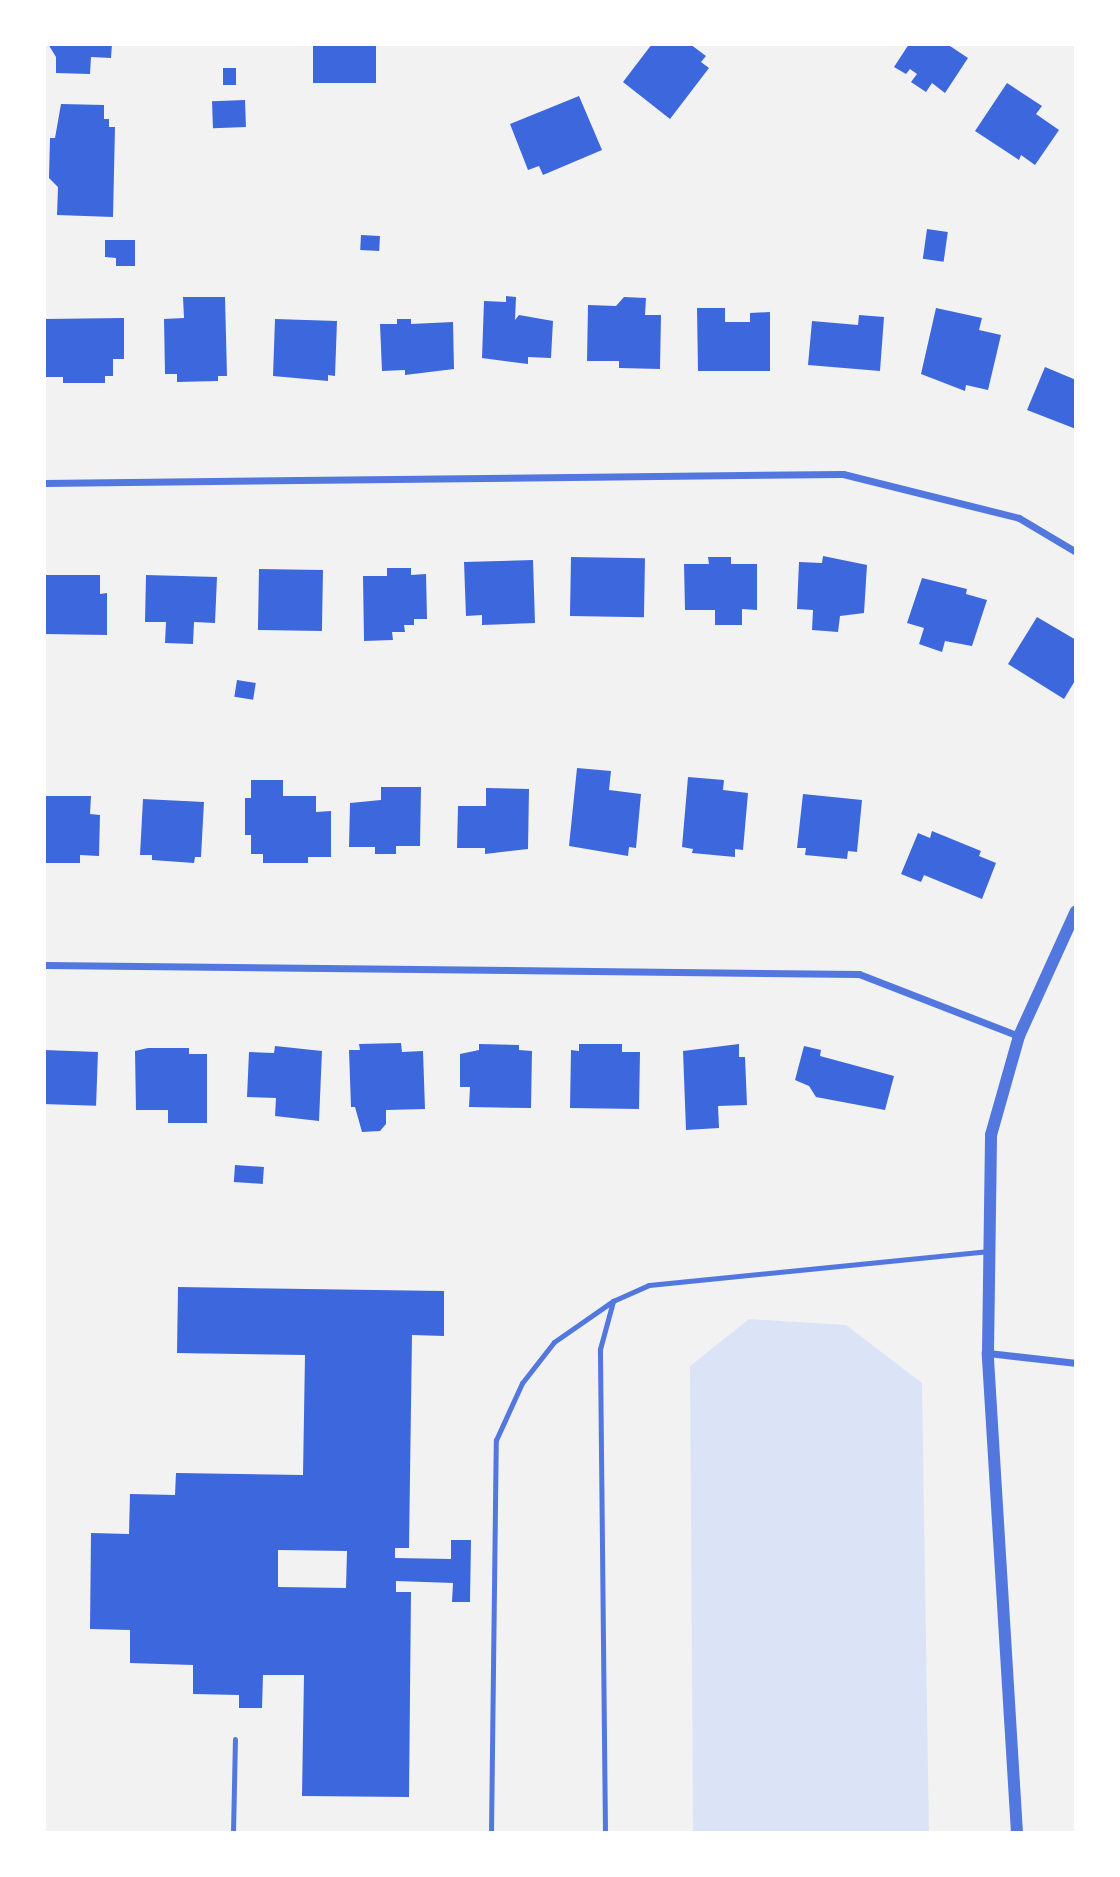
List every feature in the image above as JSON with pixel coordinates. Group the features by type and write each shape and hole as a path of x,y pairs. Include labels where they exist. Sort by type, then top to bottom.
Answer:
{"street":[{"path":"44,483 843,474 1019,518 1076,552"},
{"path":"1017,1833 988,1353 991,1135 1018,1036 1076,911"},
{"path":"44,965 859,974 1018,1036"},
{"path":"988,1353 1076,1363"}],"lane":[{"path":"491,1833 496,1440 522,1383 554,1342 613,1301 649,1285 989,1251"},
{"path":"604,1833 600,1349 613,1301"},
{"path":"233,1833 235,1739"}],"shaded area":[{"path":"749,1319 846,1325 922,1383 929,1833 693,1833 690,1366"}],"building":[{"path":"48,44 112,44 111,58 91,57 90,74 56,73 56,57"},
{"path":"313,44 376,44 376,83 313,83"},
{"path":"652,44 690,44 706,56 701,62 709,68 670,119 623,82"},
{"path":"909,44 947,44 968,58 945,93 932,83 926,92 911,82 917,74 910,69 906,74 894,67"},
{"path":"223,68 236,68 236,85 223,85"},
{"path":"1007,83 1042,106 1036,114 1059,130 1035,165 1021,155 1019,160 975,131"},
{"path":"579,96 602,150 543,175 539,166 528,170 510,124"},
{"path":"245,100 246,127 213,128 212,101"},
{"path":"61,104 104,105 104,119 109,119 109,127 115,127 113,217 57,215 58,187 49,178 50,138 55,138"},
{"path":"927,229 948,232 944,262 923,259"},
{"path":"361,235 380,236 379,251 360,250"},
{"path":"105,240 135,240 135,266 116,266 116,258 105,257"},
{"path":"506,296 516,297 515,320 519,315 553,321 551,358 528,357 528,364 482,358 484,301 506,302"},
{"path":"183,297 225,297 227,376 218,376 218,381 177,382 177,374 165,374 164,319 184,318"},
{"path":"624,297 646,298 645,315 661,315 660,369 619,368 619,361 587,361 588,305 616,306"},
{"path":"697,308 725,308 725,322 750,322 750,313 770,312 770,371 698,371"},
{"path":"936,308 982,318 979,330 1001,335 988,390 966,385 965,391 921,374"},
{"path":"859,315 884,317 880,371 808,365 812,321 858,325"},
{"path":"124,318 124,359 113,359 113,376 105,376 105,383 63,383 63,377 44,377 44,319"},
{"path":"275,319 337,321 335,376 328,375 328,381 273,376"},
{"path":"397,319 411,319 411,324 453,322 454,369 405,375 405,370 382,371 380,324 397,324"},
{"path":"1045,367 1076,380 1076,429 1027,410"},
{"path":"823,556 867,565 864,613 840,616 838,632 812,630 813,610 797,609 799,562 822,563"},
{"path":"571,557 645,558 644,617 570,616"},
{"path":"708,557 731,557 731,564 757,564 757,610 742,609 742,625 715,625 715,610 685,610 684,564 709,564"},
{"path":"533,560 535,623 482,625 482,615 466,616 464,562"},
{"path":"387,568 411,568 411,575 426,574 427,619 414,619 414,625 404,625 405,632 392,632 393,640 364,641 363,576 387,576"},
{"path":"259,569 323,570 322,631 258,630"},
{"path":"44,575 100,575 100,594 107,593 107,635 44,634"},
{"path":"146,575 217,577 215,623 194,622 193,644 165,643 166,622 145,622"},
{"path":"922,578 967,589 966,594 987,600 972,646 945,641 942,652 919,644 924,628 907,623"},
{"path":"1037,617 1076,640 1076,679 1064,699 1008,664"},
{"path":"237,680 256,683 253,700 234,697"},
{"path":"577,768 611,771 609,790 641,794 636,848 629,847 628,856 569,846"},
{"path":"688,777 724,780 723,790 748,793 743,850 735,849 735,857 692,853 693,849 682,847"},
{"path":"251,780 283,780 283,796 316,796 316,812 331,811 331,857 308,857 308,863 263,863 263,854 251,854 251,835 245,835 245,798 251,798"},
{"path":"381,787 421,787 420,846 396,846 396,854 375,854 375,847 349,847 350,803 381,800"},
{"path":"486,788 529,789 528,849 485,854 485,848 457,848 458,806 486,806"},
{"path":"803,794 862,800 857,852 848,851 847,859 805,855 806,848 797,848"},
{"path":"44,796 91,796 90,814 100,815 99,856 80,855 80,863 44,863"},
{"path":"143,799 204,802 201,857 195,857 194,863 152,860 152,855 140,855"},
{"path":"932,831 981,851 979,856 996,863 982,899 924,875 921,882 901,874 918,833 930,838"},
{"path":"401,1043 402,1052 423,1051 425,1109 386,1110 386,1124 380,1131 362,1132 355,1107 351,1107 349,1050 360,1050 359,1044"},
{"path":"479,1044 519,1045 519,1050 532,1051 531,1108 469,1107 470,1087 460,1087 460,1054 479,1050"},
{"path":"579,1044 622,1044 622,1052 640,1052 639,1109 570,1108 571,1050 579,1051"},
{"path":"739,1044 739,1057 745,1057 747,1105 718,1106 719,1128 686,1130 683,1051"},
{"path":"275,1046 322,1051 319,1121 275,1116 276,1098 247,1097 249,1052 274,1053"},
{"path":"804,1046 821,1050 820,1056 894,1076 885,1110 816,1097 809,1086 795,1080"},
{"path":"148,1048 189,1048 189,1054 207,1054 207,1123 168,1123 168,1110 136,1110 135,1051"},
{"path":"44,1050 98,1052 96,1106 44,1104"},
{"path":"235,1165 264,1167 263,1184 234,1182"},
{"path":"178,1287 444,1291 444,1336 412,1335 409,1548 395,1548 395,1558 451,1559 451,1540 471,1540 470,1602 452,1602 453,1583 396,1581 396,1592 411,1592 409,1797 302,1796 304,1675 263,1675 262,1708 239,1708 239,1695 193,1694 193,1665 130,1663 130,1630 90,1629 91,1533 129,1534 130,1494 175,1495 176,1473 303,1475 305,1355 177,1353","holes":["278,1550 347,1551 346,1588 278,1587"]}]}
